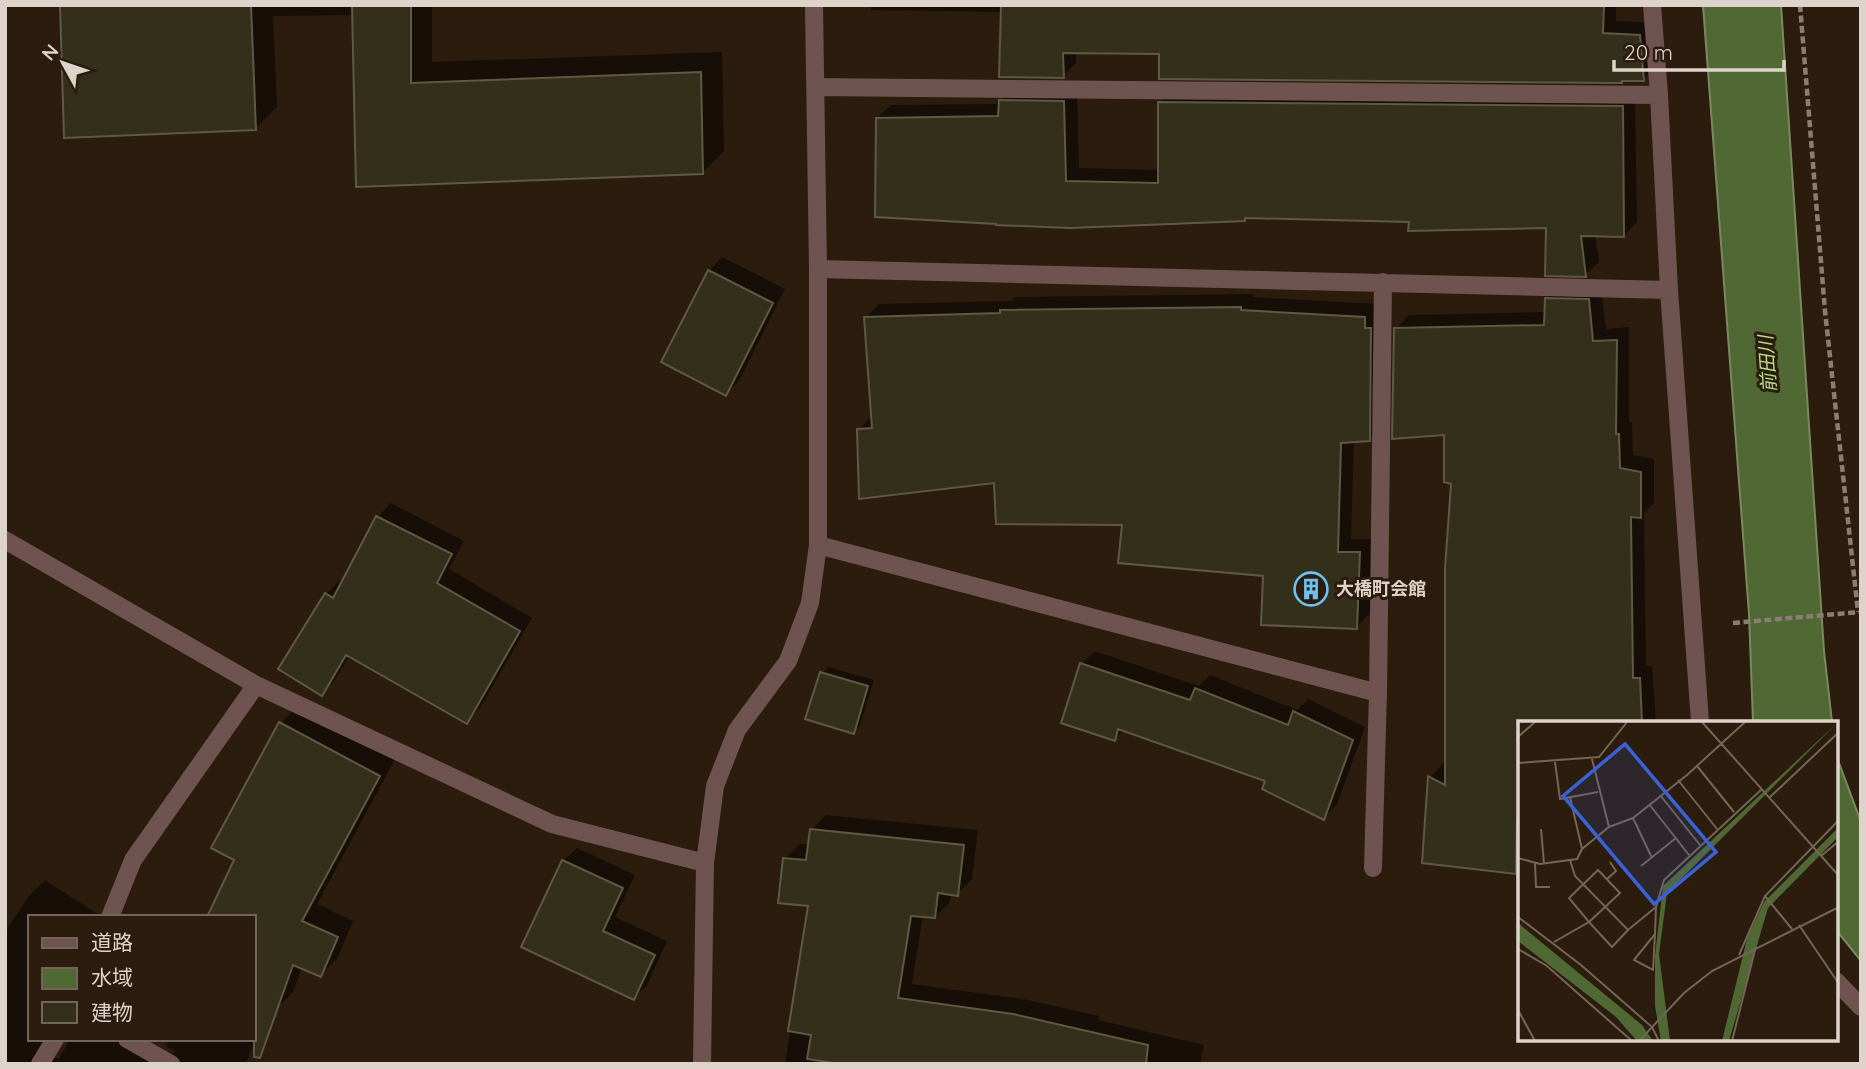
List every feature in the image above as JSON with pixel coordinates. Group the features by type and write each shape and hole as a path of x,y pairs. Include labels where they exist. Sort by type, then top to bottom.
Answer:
{"street":[{"path":"702,1064 705,863 715,786 737,730 788,661 810,603 818,545 814,5"},
{"path":"1652,5 1700,721"},
{"path":"815,87 1660,95"},
{"path":"818,269 1669,290"},
{"path":"1373,868 1383,282"},
{"path":"5,540 256,685 552,824 705,863"},
{"path":"818,545 1378,693"},
{"path":"111,915 133,860 256,685"},
{"path":"1838,983 1861,1007"},
{"path":"40,1064 54,1041"},
{"path":"131,1041 171,1064"}],"path":[{"path":"1692,626 1859,612 1825,311 1800,5"}],"water":[{"name":"前田川","path":"1703,5 1781,5 1824,651 1832,721 1753,721 1749,614"},
{"path":"1838,760 1861,822 1861,961 1838,932"}],"building":[{"path":"60,5 251,5 256,130 64,138"},
{"path":"352,5 411,5 411,83 701,72 703,174 356,187"},
{"path":"1001,5 1604,5 1603,33 1640,35 1644,81 1159,79 1159,54 1063,53 1064,78 999,77"},
{"path":"999,100 1064,101 1066,181 1158,183 1158,102 1623,106 1624,237 1581,236 1586,277 1545,276 1546,228 1408,231 1409,222 1245,218 1245,221 1070,228 875,217 876,118 998,116"},
{"path":"708,270 773,303 726,396 661,362"},
{"path":"1545,298 1589,299 1593,341 1617,340 1616,434 1619,434 1620,468 1641,472 1641,518 1631,517 1633,678 1640,678 1642,721 1518,721 1516,874 1422,863 1428,776 1445,785 1445,568 1451,484 1444,482 1444,435 1392,439 1394,328 1544,325"},
{"path":"1241,307 1241,310 1365,317 1365,328 1371,328 1370,441 1341,443 1338,552 1360,552 1357,629 1261,625 1263,576 1118,563 1122,525 996,524 994,483 859,499 857,429 872,428 864,317 1000,313 1000,310"},
{"path":"376,516 452,554 437,583 520,631 467,724 346,655 322,696 278,669 325,593 333,598"},
{"path":"1080,663 1190,700 1195,688 1288,725 1293,711 1353,740 1324,820 1262,789 1265,781 1118,729 1115,741 1061,723"},
{"path":"820,672 868,686 854,734 805,719"},
{"path":"279,722 380,776 302,921 338,937 321,977 293,965 260,1058 254,1057 256,915 208,915 234,860 211,848"},
{"path":"810,829 964,845 958,896 938,893 935,918 911,916 898,998 1013,1014 1148,1045 1146,1064 840,1064 807,1059 811,1035 788,1031 808,906 778,903 783,858 806,860"},
{"path":"562,860 623,888 603,931 655,955 634,1000 521,947"}],"place":[{"name":"大橋町会館","path":"1311,589"}]}
